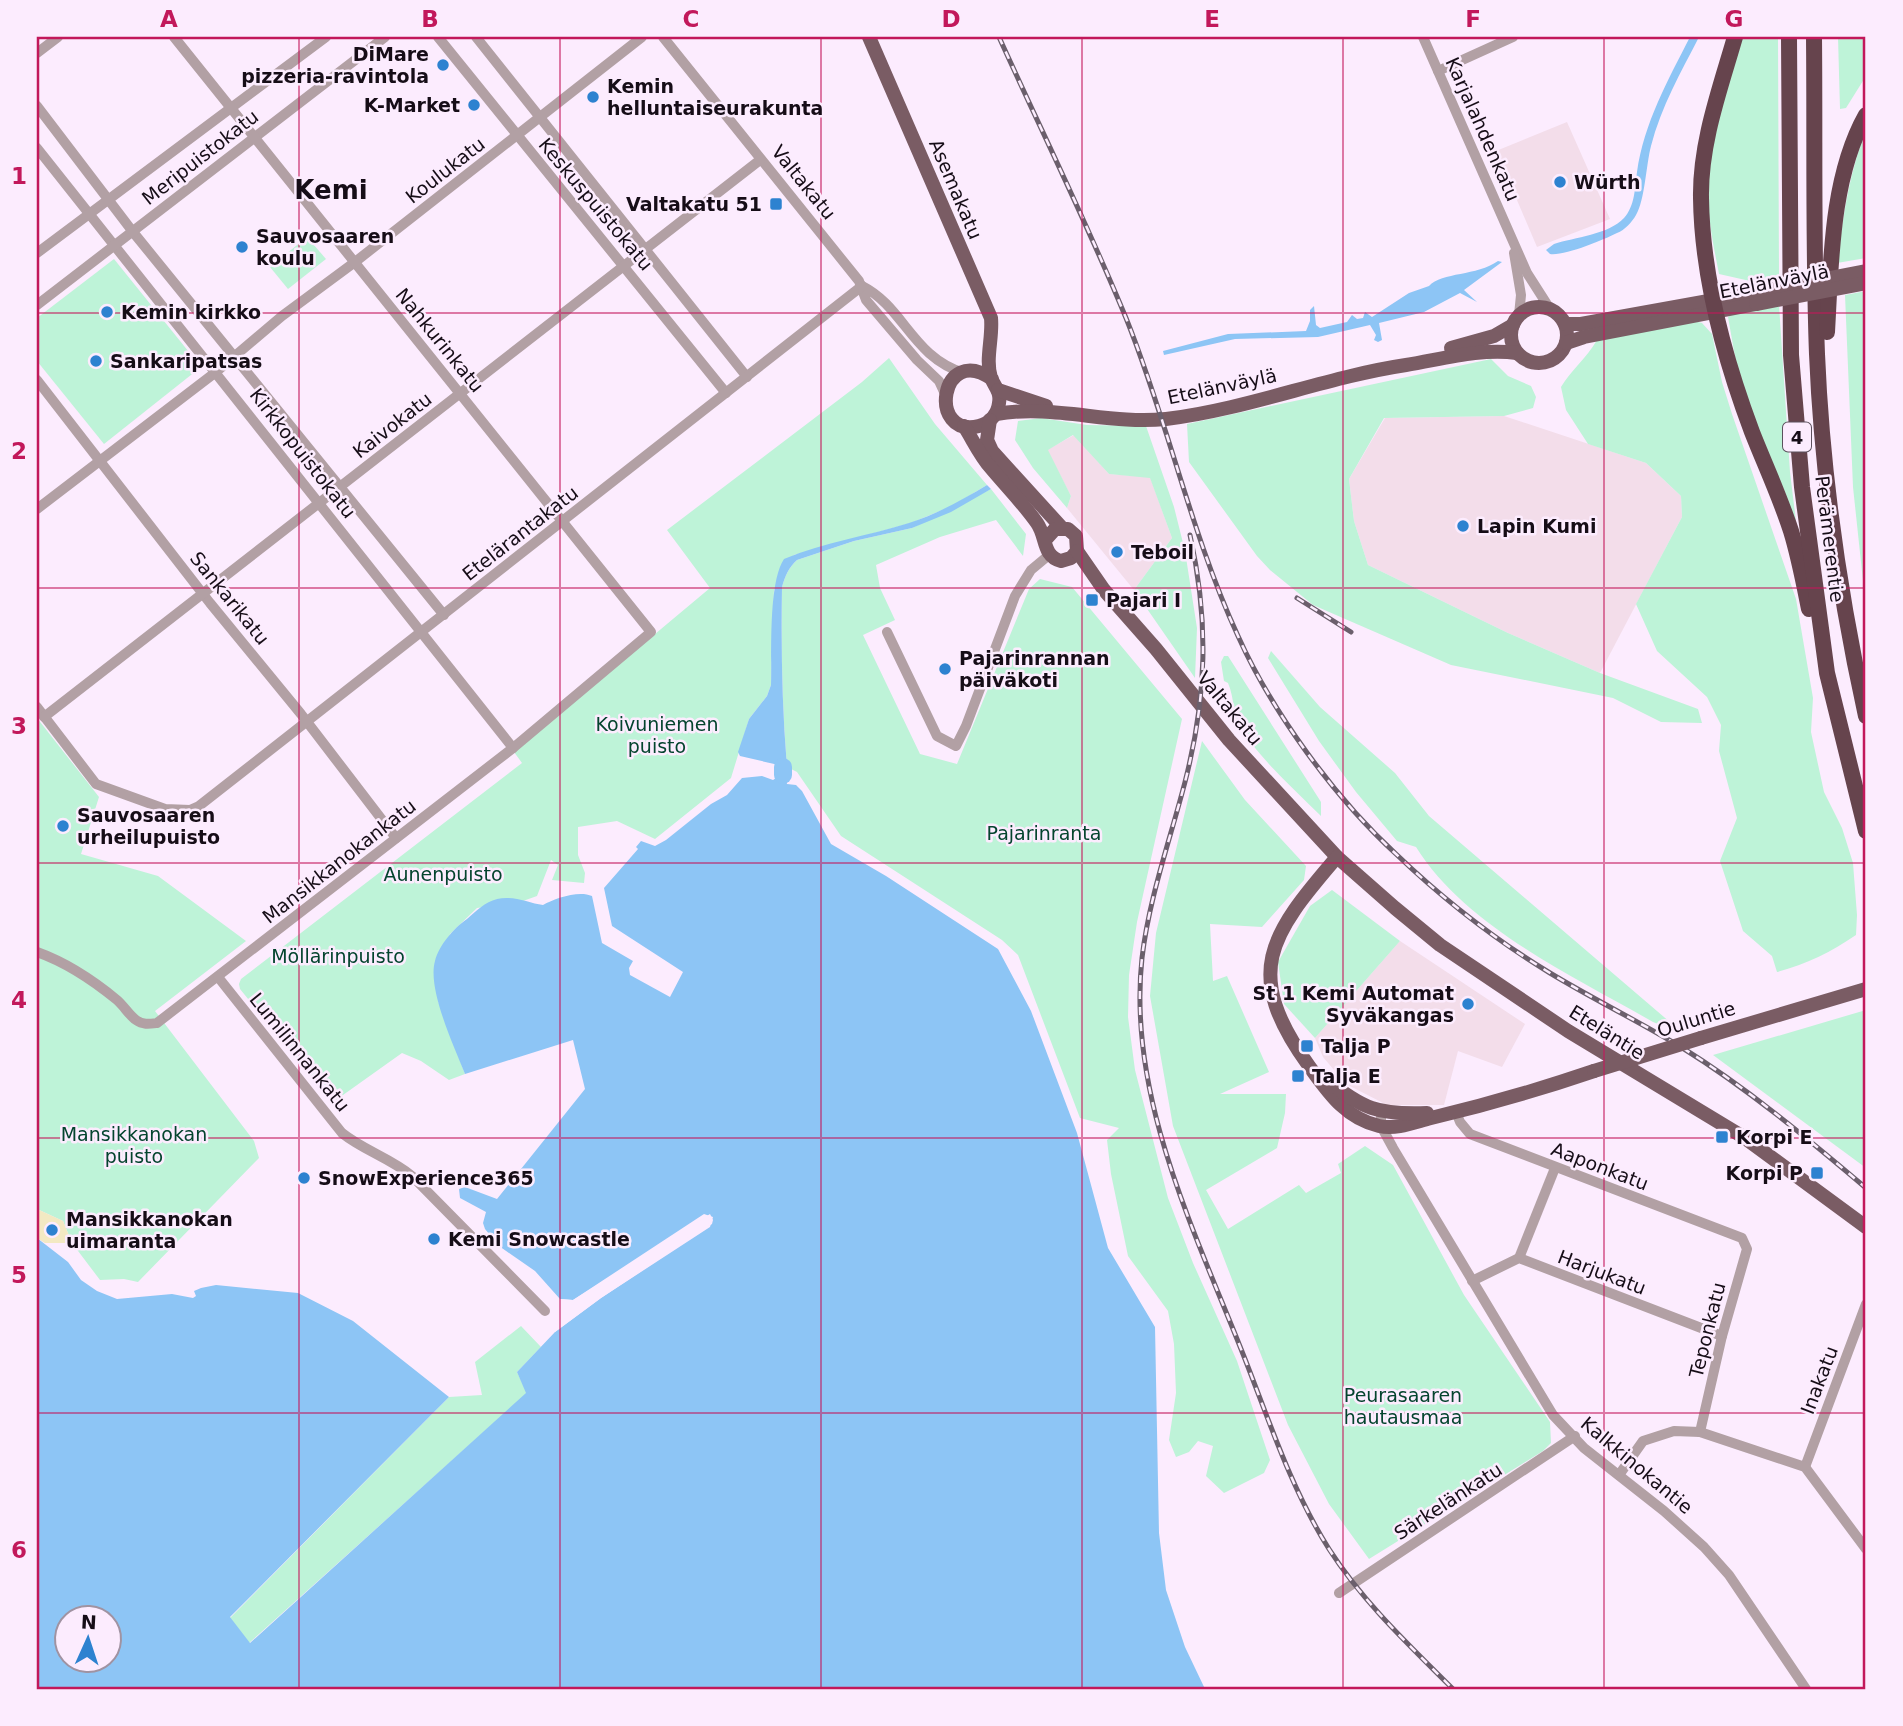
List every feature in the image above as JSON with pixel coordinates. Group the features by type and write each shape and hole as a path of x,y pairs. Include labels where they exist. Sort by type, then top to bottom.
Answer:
{"highway":[{"path":"1735,37 1709,133 1702,173 1703,231 1715,305 1728,360 1791,533 1817,653 1827,673"},
{"name":"Perämerentie","path":"1789,37 1791,355 1802,487 1827,673 1866,831"},
{"name":"Perämerentie","path":"1814,37 1817,355 1824,453 1849,636 1866,716"},
{"path":"1824,453 1829,419 1825,354 1831,259 1846,169 1866,115"}],"main road":[{"name":"Asemakatu","path":"869,37 991,318 989,359 995,385"},
{"name":"Etelänväylä","path":"1755,298 1866,271"},
{"name":"Etelänväylä","path":"1565,324 1581,324 1866,283"},
{"name":"Etelänväylä","path":"1566,343 1715,305"},
{"path":"1528,309 1550,309 1559,315 1565,324 1566,343 1555,358 1544,363 1532,362 1517,353 1511,340 1516,320 1528,309"},
{"name":"Etelänväylä","path":"1390,366 1406,359 1494,336 1516,320"},
{"name":"Etelänväylä","path":"993,417 1014,411 1060,411 1132,419 1166,419 1210,411 1390,366 1497,350 1517,353"},
{"path":"989,359 952,380 945,394 947,410 964,426 973,427 993,417"},
{"path":"970,372 995,385 999,406 987,440 992,451 1062,528 1076,536 1077,551 1071,558 1055,558 1045,548 1049,533 1062,528"},
{"name":"Etelänväylä","path":"995,385 1060,411"},
{"path":"964,426 989,466 1020,499 1046,539"},
{"name":"Valtakatu","path":"1077,551 1096,580 1229,740 1337,858"},
{"name":"Valtakatu","path":"1055,558 1096,580"},
{"name":"Ouluntie","path":"1337,858 1310,890 1279,937 1269,967 1270,985 1282,1023 1294,1047 1323,1088 1356,1118 1381,1119 1404,1126 1866,989"},
{"name":"Eteläntie","path":"1337,858 1440,945 1568,1031 1745,1138 1866,1227"}],"street":[{"path":"37,53 58,37"},
{"name":"Nahkurinkatu","path":"174,37 651,632"},
{"name":"Meripuistokatu","path":"37,253 326,37"},
{"name":"Meripuistokatu","path":"37,306 385,37"},
{"name":"Keskuspuistokatu","path":"438,37 726,393"},
{"name":"Keskuspuistokatu","path":"476,37 747,377"},
{"name":"Koulukatu","path":"37,509 642,37"},
{"name":"Valtakatu","path":"663,37 862,286 866,300 917,360 939,381 945,394"},
{"name":"Karjalahdenkatu","path":"1423,37 1527,273 1550,309"},
{"path":"1438,71 1513,37"},
{"name":"Kirkkopuistokatu","path":"37,106 133,232 444,615"},
{"name":"Kirkkopuistokatu","path":"37,148 513,748"},
{"name":"Kaivokatu","path":"44,717 760,159"},
{"name":"Karjalahdenkatu","path":"1511,236 1521,295 1516,320"},
{"name":"Valtakatu","path":"862,286 876,293 923,349 944,366 970,372"},
{"name":"Etelärantakatu","path":"44,717 96,785 165,809 190,810 199,806 862,286"},
{"name":"Sankarikatu","path":"37,380 396,838"},
{"path":"887,632 937,736 956,746 1015,596 1031,570 1055,558"},
{"name":"Mansikkanokankatu","path":"37,952 64,964 100,987 118,1000 134,1019 145,1024 157,1023 513,748 651,632"},
{"path":"37,707 44,717"},
{"name":"Lumilinnankatu","path":"218,977 342,1132 351,1140 395,1162 412,1176 545,1311"},
{"name":"Aaponkatu","path":"1456,1112 1470,1134 1742,1238"},
{"name":"Kalkkinokantie","path":"1381,1119 1472,1281 1553,1415 1584,1448 1685,1529 1729,1576 1806,1689"},
{"path":"1472,1281 1519,1258 1555,1168"},
{"name":"Teponkatu","path":"1700,1432 1721,1336 1747,1249 1742,1238"},
{"name":"Harjukatu","path":"1519,1258 1721,1336"},
{"name":"Inakatu","path":"1805,1467 1866,1304"},
{"path":"1619,1475 1643,1441 1674,1431 1700,1432 1805,1467 1866,1549"},
{"name":"Särkelänkatu","path":"1339,1593 1575,1436"}],"shaded area":[{"path":"1567,122 1610,219 1537,247 1496,151"},
{"path":"1504,416 1646,463 1681,496 1682,517 1600,673 1508,633 1368,565 1354,521 1349,479 1385,418"},
{"path":"1074,435 1109,474 1150,477 1172,538 1134,590 1067,508 1071,496 1047,450"},
{"path":"1400,941 1525,1024 1502,1067 1458,1051 1444,1105 1387,1105 1346,1084 1323,1057 1315,1038"}],"green space":[{"path":"1741,37 1778,37 1779,276 1750,281 1719,274 1708,203 1713,142"},
{"path":"1838,37 1866,37 1866,76 1846,108 1840,109"},
{"path":"1866,130 1866,258 1837,263 1851,179"},
{"path":"307,237 326,259 288,289 270,267"},
{"path":"114,259 201,367 104,444 37,361 37,318"},
{"path":"1866,291 1866,609 1853,487 1845,295"},
{"path":"1779,305 1790,472 1798,538 1785,492 1750,411 1737,368 1728,317"},
{"path":"1694,321 1702,323 1712,334 1732,414 1796,599 1813,698 1811,732 1824,792 1842,828 1853,863 1856,935 1818,957 1777,972 1772,956 1743,931 1720,861 1737,818 1719,751 1721,725 1707,697 1657,651 1636,604 1682,517 1681,496 1646,463 1588,444 1566,410 1561,387 1597,340"},
{"name":"Koivuniemen puisto","path":"889,358 935,424 987,485 952,506 911,523 794,555 774,590 771,685 767,696 749,719 731,778 655,839 617,821 578,827 578,855 585,873 584,883 552,880 558,865 551,860 537,896 523,901 497,899 485,907 477,908 450,934 438,1001 465,1074 449,1080 421,1061 402,1053 336,1100 328,1097 240,989 241,979 522,763 514,752 710,588 667,530 862,382"},
{"path":"1491,359 1508,376 1531,386 1536,397 1533,408 1504,416 1384,418 1349,479 1354,521 1368,565 1508,633 1600,673 1698,709 1702,723 1661,722 1613,698 1451,665 1313,605 1257,556 1189,462 1187,424"},
{"path":"1041,418 1087,425 1146,426 1174,507 1185,551 1197,628 1195,678 1134,590 1172,538 1150,478 1109,474 1073,435 1048,450 1071,496 1067,508 1033,468 1015,440 1018,421"},
{"name":"Pajarinranta","path":"991,489 1026,534 1023,556 996,520 940,537 876,565 880,588 895,620 863,635 920,754 957,764 1029,589 1040,579 1072,587 1182,719 1137,922 1129,975 1128,1017 1135,1070 1168,1198 1193,1263 1237,1361 1270,1460 1264,1473 1224,1493 1206,1476 1213,1446 1198,1441 1189,1452 1176,1457 1169,1440 1176,1393 1174,1344 1168,1311 1128,1256 1111,1174 1107,1140 1119,1128 1080,1118 1018,955 1002,940 841,836 797,772 787,767 782,677 782,587 792,566 797,560 854,541 912,528"},
{"path":"1271,651 1320,707 1395,773 1429,816 1671,1023 1663,1026 1653,1022 1523,947 1463,902 1437,876 1416,847 1397,841 1356,792 1319,741 1268,658"},
{"path":"1224,656 1228,656 1321,802 1321,816 1269,764 1242,730 1228,683 1224,681 1221,662"},
{"name":"Mansikkanokan puisto","path":"37,718 99,797 81,854 158,876 246,941 155,1011 254,1141 259,1158 138,1282 124,1279 100,1280 72,1243 63,1221 37,1209"},
{"name":"Peurasaaren hautausmaa","path":"1202,741 1245,800 1306,866 1304,880 1262,927 1210,924 1213,981 1227,976 1269,1072 1220,1094 1286,1094 1285,1113 1277,1148 1206,1190 1228,1229 1299,1185 1306,1193 1341,1173 1338,1164 1365,1146 1393,1165 1464,1295 1550,1422 1551,1443 1543,1451 1369,1559 1329,1504 1288,1425 1173,1126 1150,996 1156,933"},
{"path":"1332,890 1400,941 1315,1038 1284,1004 1278,962 1310,906"},
{"path":"1866,1010 1866,1168 1713,1055"},
{"path":"521,1326 541,1347 517,1372 527,1393 249,1643 230,1618 449,1397 482,1395 475,1362"}],"sand":[{"name":"Mansikkanokan uimaranta","path":"37,1209 63,1221 72,1243 45,1243 37,1238"}],"water":[{"path":"1690,37 1699,37 1660,117 1651,146 1639,209 1634,218 1623,230 1603,240 1574,250 1550,254 1546,250 1554,244 1609,228 1628,213 1645,136 1665,86"},
{"path":"1498,261 1502,262 1464,290 1477,302 1460,293 1424,312 1379,323 1382,340 1378,342 1374,340 1376,335 1370,325 1318,337 1235,339 1164,355 1163,351 1228,334 1306,331 1310,310 1314,306 1316,325 1320,328 1347,322 1352,315 1357,319 1363,318 1365,312 1372,317 1409,293 1442,278 1490,266"},
{"path":"987,485 991,489 951,512 912,528 854,541 794,563 782,587 782,677 787,767 740,756 738,752 749,719 767,696 771,685 773,601 775,584 784,559 919,519"},
{"path":"782,774 787,784 796,785 831,844 886,876 998,949 1031,1011 1077,1133 1108,1248 1155,1327 1159,1533 1166,1590 1185,1647 1205,1689 37,1689 37,1238 68,1262 81,1280 97,1291 117,1299 172,1294 193,1298 196,1296 194,1291 216,1285 298,1293 353,1321 449,1397 230,1617 250,1643 526,1393 517,1372 555,1332 712,1224 710,1214 573,1300 560,1299 535,1271 499,1246 485,1229 483,1223 486,1212 460,1198 459,1189 465,1187 497,1199 585,1089 573,1040 465,1074 443,1017 435,987 435,961 440,949 457,927 493,900 509,898 543,905 567,896 587,894 592,896 602,943 633,961 629,968 630,975 670,997 683,972 612,926 604,888 638,849 636,847 641,841 655,846 727,795 742,778 762,776 773,780"}],"pier":[{"path":"704,1214 713,1217 710,1227 601,1298 555,1332 554,1328 599,1295 708,1224 709,1219 705,1218 574,1304 565,1305 560,1299 573,1300"}],"waterway":[{"path":"783,767 783,775"}],"railway":[{"path":"999,37 1126,318 1155,397 1207,558 1238,636 1268,694 1328,780 1373,832 1470,918 1550,973 1665,1037 1729,1079 1866,1188"},
{"path":"1190,535 1203,628 1198,719 1185,782 1155,891 1142,958 1140,1009 1154,1111 1168,1161 1204,1259 1282,1454 1315,1526 1357,1587 1387,1622 1453,1689"},
{"path":"1297,598 1351,632"}],"place":[{"name":"DiMare pizzeria-ravintola","path":"443,65"},
{"name":"Kemin helluntaiseurakunta","path":"593,97"},
{"name":"K-Market","path":"474,105"},
{"name":"Würth","path":"1560,182"},
{"name":"Valtakatu 51","path":"776,204"},
{"name":"Sauvosaaren koulu","path":"242,247"},
{"name":"Kemin kirkko","path":"107,312"},
{"name":"Sankaripatsas","path":"96,361"},
{"name":"Lapin Kumi","path":"1463,526"},
{"name":"Teboil","path":"1117,552"},
{"name":"Pajari I","path":"1092,600"},
{"name":"Pajarinrannan päiväkoti","path":"945,669"},
{"name":"Sauvosaaren urheilupuisto","path":"63,826"},
{"name":"St 1 Kemi Automat Syväkangas","path":"1468,1004"},
{"name":"Talja P","path":"1307,1046"},
{"name":"Talja E","path":"1298,1076"},
{"name":"Korpi E","path":"1722,1137"},
{"name":"Korpi P","path":"1817,1173"},
{"name":"SnowExperience365","path":"304,1178"},
{"name":"Mansikkanokan uimaranta","path":"52,1230"},
{"name":"Kemi Snowcastle","path":"434,1239"}],"district":[{"name":"Kemi","path":"331,190"}],"park label":[{"name":"Aunenpuisto","path":"443,874"},
{"name":"Möllärinpuisto","path":"338,956"}]}
